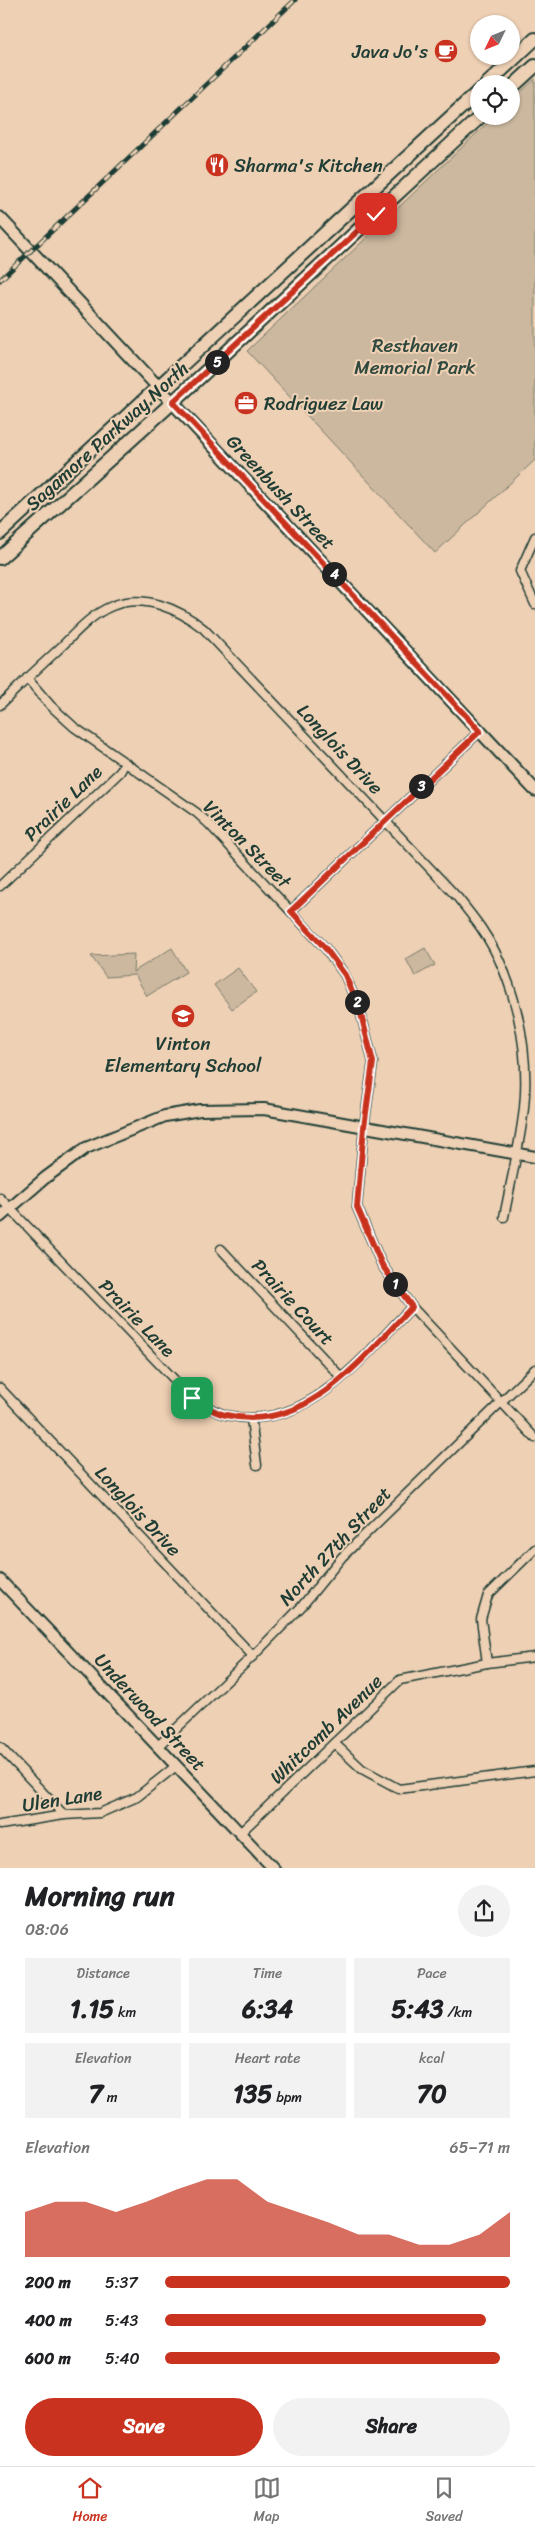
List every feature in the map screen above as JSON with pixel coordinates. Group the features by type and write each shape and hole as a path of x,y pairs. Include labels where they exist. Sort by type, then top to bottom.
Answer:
{"main road":[{"path":"497,75 535,39"},
{"path":"520,80 535,66"},
{"name":"Sagamore Parkway North","path":"0,532 470,99"},
{"name":"Sagamore Parkway North","path":"0,558 173,402 470,125"},
{"name":"Greenbush Street","path":"0,218 535,790"}],"street":[{"path":"535,537 520,571 535,604"},
{"name":"Longlois Drive","path":"0,705 87,622 112,606 135,602 159,604 185,614 204,629 458,898 482,930 500,965 512,997 524,1065 524,1107 504,1217"},
{"name":"Vinton Street","path":"28,678 51,706 74,728 197,813 326,949 345,975 361,1014 373,1062 364,1127 357,1207 382,1265 412,1307 500,1403 535,1438"},
{"path":"291,911 480,731"},
{"name":"Prairie Lane","path":"0,886 120,772 125,763"},
{"path":"0,1217 86,1148 165,1116 200,1110 264,1109 535,1157"},
{"name":"Prairie Lane","path":"0,1198 192,1398 224,1415 251,1419 293,1412 315,1400 342,1377 412,1307"},
{"name":"Prairie Court","path":"221,1249 342,1377"},
{"name":"North 27th Street","path":"158,1746 253,1656 302,1606 342,1557 535,1369"},
{"name":"Longlois Drive","path":"0,1388 253,1656"},
{"path":"251,1419 257,1465"},
{"path":"487,1663 481,1619 488,1595 535,1549"},
{"name":"Underwood Street","path":"0,1580 274,1868"},
{"name":"Whitcomb Avenue","path":"240,1833 400,1680 487,1663 535,1656"},
{"path":"334,1743 362,1769 399,1789 535,1771"},
{"path":"0,1747 64,1816"},
{"name":"Ulen Lane","path":"0,1825 100,1813 137,1797 176,1766"}],"green space":[{"name":"Resthaven Memorial Park","path":"535,79 535,460 435,553 247,351 486,125 520,125 520,93"},
{"path":"172,948 186,972 147,996 135,975 106,977 91,956 134,954 133,972"},
{"path":"425,948 435,965 415,976 406,959"},
{"path":"238,968 256,992 232,1009 214,985"}],"railway":[{"path":"0,280 295,0"}],"place":[{"name":"Java Jo's","path":"446,51"},
{"name":"Sharma's Kitchen","path":"217,165"},
{"name":"Rodriguez Law","path":"246,403"},
{"name":"Vinton Elementary School","path":"183,1016"}],"route":[{"path":"192,1398 224,1415 251,1419 293,1412 315,1400 342,1377 412,1307 382,1265 357,1207 364,1127 373,1062 361,1014 345,975 326,949 291,911 480,731 173,402 376,214"}]}
